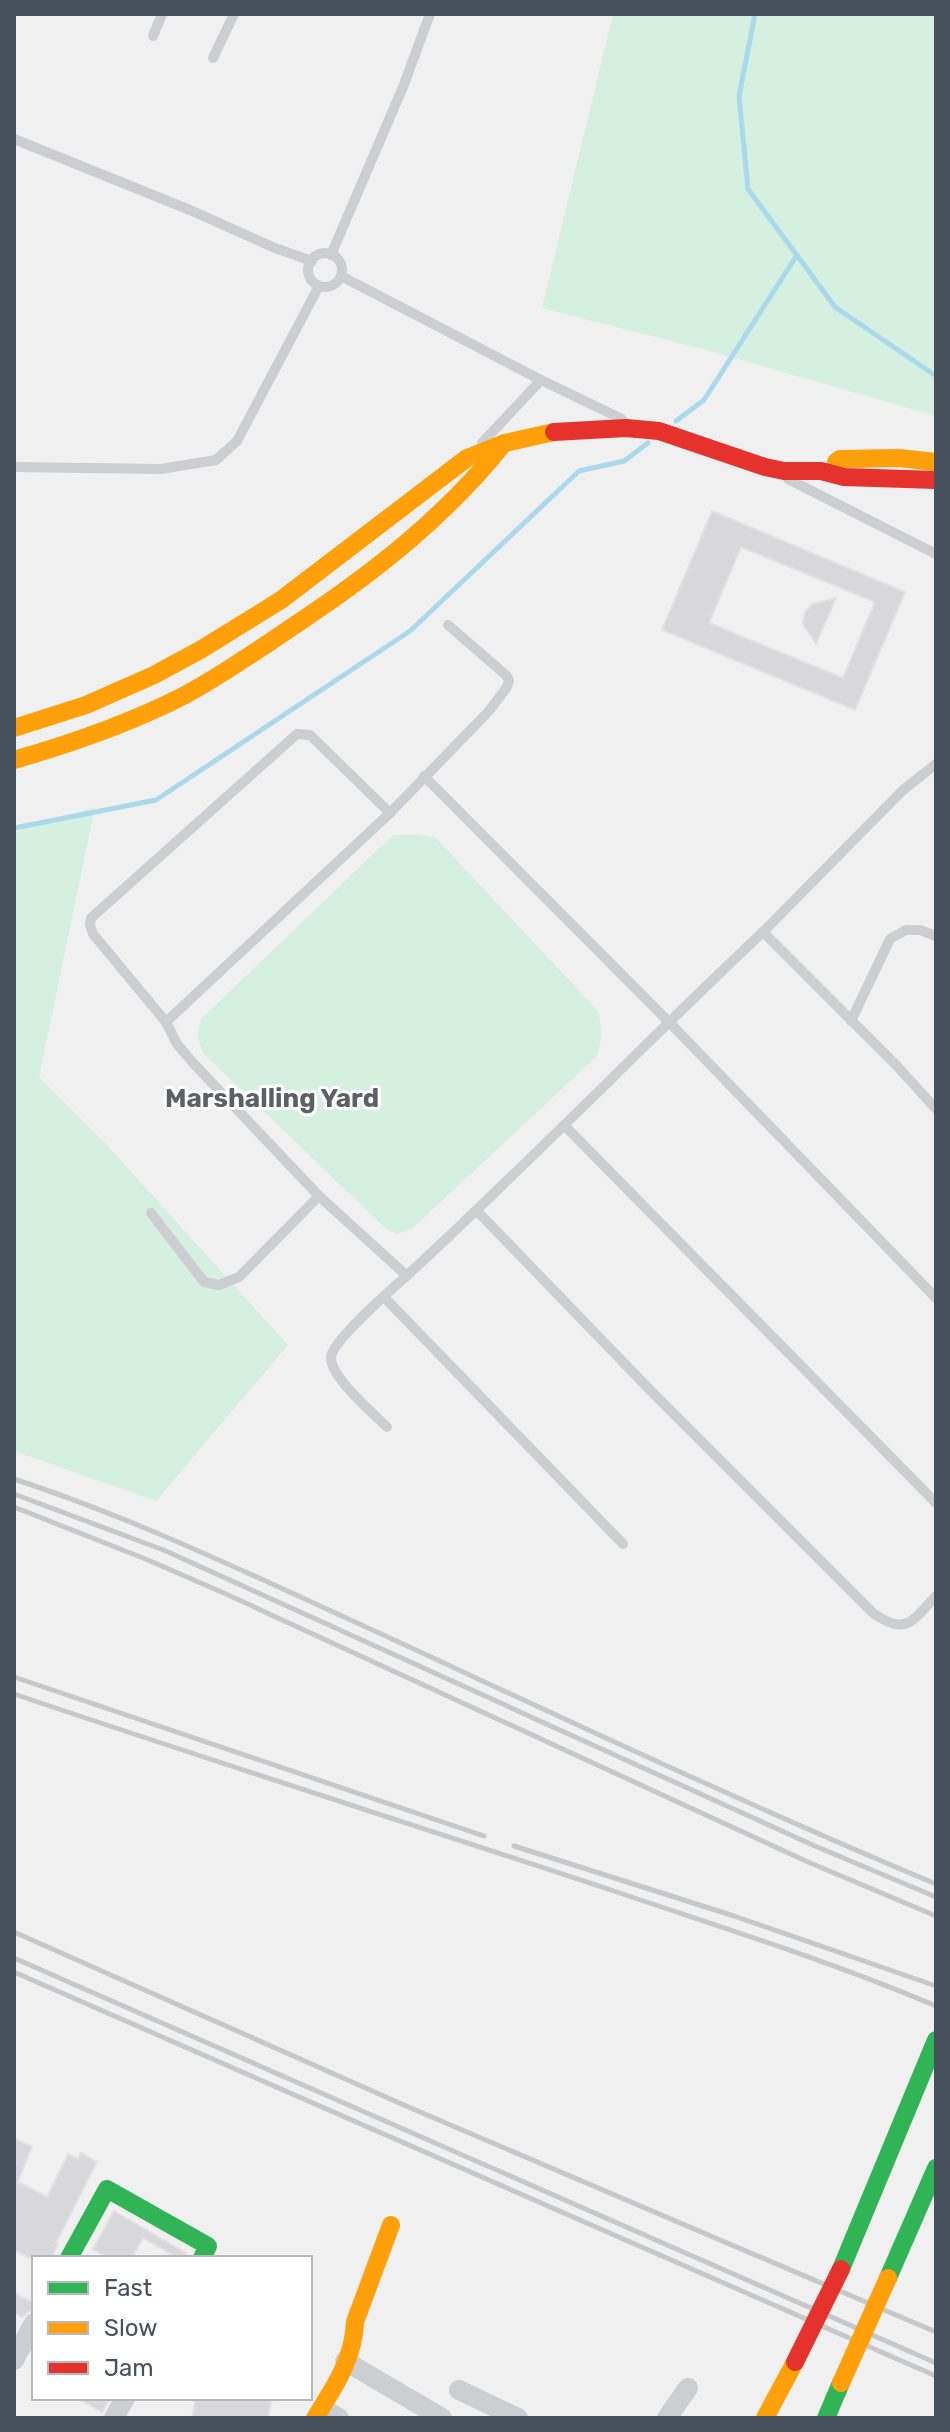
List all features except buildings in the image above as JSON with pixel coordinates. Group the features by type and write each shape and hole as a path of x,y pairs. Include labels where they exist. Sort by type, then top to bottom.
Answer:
{"street":[{"path":"14,728 86,705 154,675 202,649 281,600 467,458 505,443 556,432 642,429 659,431 784,471 821,471 844,477 936,480"},
{"path":"14,760 104,730 171,702 208,682 342,594 413,539 455,503 505,443"},
{"path":"821,471 840,459 899,458 936,462"},
{"path":"765,2418 841,2269 936,2040"},
{"path":"826,2418 936,2168"},
{"path":"70,2256 107,2189 208,2246 203,2256"},
{"path":"325,2415 391,2225"},
{"path":"14,2360 32,2327"},
{"path":"345,2361 442,2418"},
{"path":"782,2418 785,2380"},
{"path":"667,2418 688,2388"},
{"path":"459,2390 518,2418"},
{"path":"114,2418 124,2400"}],"lane":[{"path":"153,36 162,14"},
{"path":"213,58 234,14"},
{"path":"331,255 403,87 430,14"},
{"path":"14,139 312,261"},
{"path":"318,255 331,255 341,263 341,276 332,285 319,286 308,270 312,261 318,255"},
{"path":"341,276 642,429"},
{"path":"14,467 161,469 216,460 237,441 319,286"},
{"path":"467,458 541,380"},
{"path":"765,467 936,554"},
{"path":"166,1022 390,813 489,711 507,687 509,681 495,664 448,625"},
{"path":"390,813 310,735 297,734 91,918 90,925 93,934 166,1022 177,1044 194,1064 319,1196 407,1276"},
{"path":"387,1427 333,1369 331,1357 345,1335 763,932 903,790 936,764"},
{"path":"424,776 668,1021 936,1298"},
{"path":"851,1021 890,939 906,930 920,930 936,936"},
{"path":"763,932 936,1109"},
{"path":"564,1125 936,1503"},
{"path":"151,1213 204,1282 219,1285 239,1277 319,1196"},
{"path":"477,1211 873,1613 888,1624 910,1624 936,1596"},
{"path":"384,1297 623,1544"}],"green space":[{"path":"613,14 936,14 936,416 710,351 542,308"},
{"path":"95,807 39,1077 105,1143 288,1345 156,1501 14,1451 14,832"},
{"path":"393,835 436,838 598,1011 601,1034 596,1057 413,1228 397,1234 385,1228 203,1053 197,1036 201,1019"}],"waterway":[{"path":"755,14 739,96 748,189 835,307 936,376"},
{"path":"676,421 704,400 797,255"},
{"path":"14,828 156,800 410,631 579,471 624,461 648,443"}],"railway":[{"path":"14,1479 198,1551 725,1792 936,1884"},
{"path":"14,1494 166,1551 815,1846 936,1897"},
{"path":"14,1507 226,1594 808,1862 936,1916"},
{"path":"14,1677 484,1836"},
{"path":"14,1694 734,1931 936,2006"},
{"path":"514,1846 734,1916 936,1986"},
{"path":"14,1932 413,2109 936,2332"},
{"path":"14,1958 936,2363"},
{"path":"14,1972 936,2376"}],"traffic: fast":[{"path":"841,2269 936,2040"},
{"path":"888,2278 936,2168"},
{"path":"70,2256 107,2189 208,2246 203,2256"},
{"path":"826,2418 841,2383"}],"traffic: slow":[{"path":"14,728 86,705 154,675 202,649 281,600 467,458 505,443 554,432"},
{"path":"14,760 144,715 185,695 242,660 355,583 408,541 458,495 504,443"},
{"path":"836,462 840,459 899,458 936,462"},
{"path":"315,2418 347,2360 355,2322 391,2225"},
{"path":"841,2383 888,2278"},
{"path":"765,2418 795,2362"}],"traffic: jam":[{"path":"554,432 626,428 659,431 784,471 821,471 844,477 936,480"},
{"path":"795,2362 841,2269"}],"district":[{"name":"Marshalling Yard","path":"272,1098"}]}
